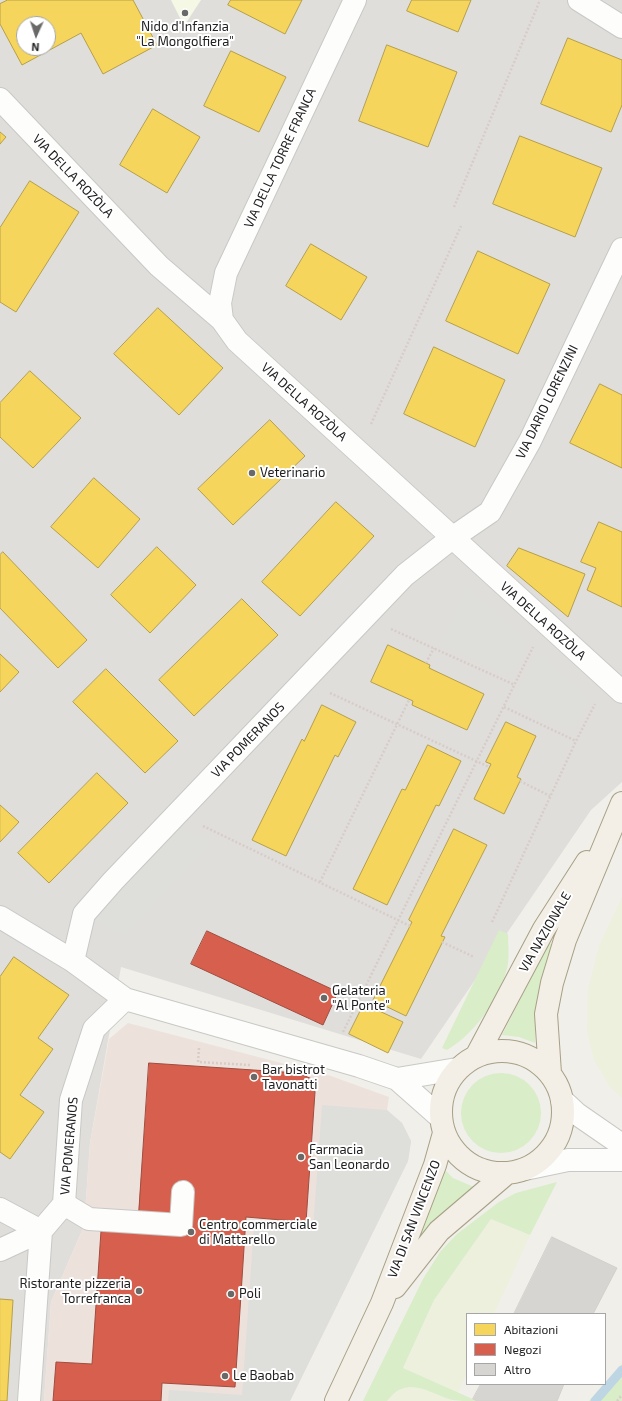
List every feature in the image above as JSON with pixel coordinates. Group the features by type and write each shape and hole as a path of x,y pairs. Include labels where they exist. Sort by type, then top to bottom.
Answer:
{"main road":[{"name":"VIA NAZIONALE","path":"477,1055 544,929 620,807"},
{"name":"VIA NAZIONALE","path":"550,1073 546,1014 552,983 565,940 620,807"},
{"name":"VIA NAZIONALE","path":"442,1125 441,1099 447,1083 466,1061 477,1055 496,1050 516,1052 535,1060 550,1073 558,1086 562,1100 563,1121 556,1141 543,1157 516,1171"},
{"path":"442,1125 454,1151 469,1164 487,1171 516,1171"},
{"name":"VIA DI SAN VINCENZO","path":"336,1401 382,1303 436,1166 442,1125"},
{"name":"VIA DI SAN VINCENZO","path":"382,1303 439,1231 516,1171"}],"street":[{"name":"VIA DELLA TORRE FRANCA","path":"222,320 220,304 226,273 355,0"},
{"path":"579,0 622,27"},
{"name":"VIA DELLA ROZÒLA","path":"0,99 159,266 222,320 238,341 622,692"},
{"name":"VIA DARIO LORENZINI","path":"452,538 490,512 530,441 622,249"},
{"name":"VIA POMERANOS","path":"73,961 84,914 113,881 405,576 452,538"},
{"path":"0,917 73,961 125,999 359,1066 397,1079 442,1125"},
{"name":"VIA POMERANOS","path":"41,1231 64,1204 71,1100 94,1029 125,999"},
{"path":"397,1079 457,1070"},
{"path":"562,1100 577,1114 622,1145"},
{"path":"516,1171 568,1160 622,1160"},
{"path":"64,1204 89,1219 181,1225 183,1192"},
{"path":"0,1209 41,1231"},
{"path":"0,1250 41,1231"},
{"path":"30,1401 41,1231"}],"path":[{"path":"454,207 540,0"},
{"path":"368,429 461,226"},
{"path":"366,617 515,685"},
{"path":"341,1036 535,643"},
{"path":"426,663 434,648"},
{"path":"327,691 489,767"},
{"path":"492,922 576,741 594,705 599,699"},
{"path":"320,882 409,700"},
{"path":"504,707 576,741"},
{"path":"520,782 550,796"},
{"path":"197,823 410,926"},
{"path":"442,942 474,958"},
{"path":"198,1062 200,1042"},
{"path":"617,1401 622,1395"}],"shaded area":[{"path":"0,0 622,0 622,782 591,810 421,1059 121,967 90,1143 84,1226 51,1302 44,1401 0,1401"},
{"name":"Nido d'Infanzia \"La Mongolfiera\"","path":"171,0 201,0 184,26"},
{"path":"467,588 528,643 512,675 442,643"},
{"path":"538,653 588,699 573,729 514,702"},
{"path":"180,827 211,842 124,935 94,919"},
{"path":"622,897 622,1098 610,1087 594,1060 587,1031 588,990 599,946"},
{"path":"128,1023 331,1076 389,1097 387,1110 402,1123 411,1141 408,1161 290,1401 44,1401 51,1302 84,1226 90,1143 109,1039"},
{"path":"322,1105 387,1110 402,1123 411,1141 408,1161 290,1401 168,1401 169,1390 242,1395 254,1226 313,1229"},
{"path":"491,1219 530,1235 494,1313 466,1313 466,1375 458,1393 403,1368 434,1300"},
{"path":"414,1386 436,1393 453,1401 387,1401 391,1396 403,1388"}],"green space":[{"path":"499,930 508,934 508,958 506,972 497,995 483,1016 466,1035 447,1050 442,1048"},
{"path":"549,943 553,945 541,980 535,1010 535,1043 519,1037 502,1035"},
{"path":"501,1073 516,1076 529,1085 538,1098 541,1113 538,1128 529,1141 516,1150 501,1153 486,1150 473,1141 464,1128 461,1113 464,1098 473,1085 486,1076"},
{"path":"445,1170 453,1178 474,1187 421,1240 417,1237"},
{"path":"557,1182 530,1235 491,1219 434,1300 403,1368 477,1401 452,1400 427,1390 410,1387 402,1388 387,1401 363,1401 423,1279 440,1252 457,1234 499,1202 516,1193"},
{"path":"622,1364 622,1401 589,1401 603,1385 606,1385 606,1382"}],"building: Abitazioni":[{"path":"8,0 133,0 157,45 103,74 81,33 56,47 56,16 16,16 16,54 0,24 0,4"},
{"path":"231,0 302,0 285,34 228,5"},
{"path":"412,0 471,0 458,32 407,11"},
{"path":"568,38 622,60 622,105 611,132 541,104"},
{"path":"387,45 457,72 428,147 359,121"},
{"path":"231,51 286,77 259,132 204,106"},
{"path":"17,56 39,56 22,65"},
{"path":"153,109 200,137 167,193 120,165"},
{"path":"0,132 6,137 0,144"},
{"path":"520,136 602,168 575,237 493,204"},
{"path":"30,181 79,212 16,312 0,302 0,228"},
{"path":"311,244 367,277 341,320 286,286"},
{"path":"478,251 550,284 518,354 446,321"},
{"path":"158,308 223,368 179,415 114,354"},
{"path":"434,347 505,380 475,447 404,414"},
{"path":"30,371 81,418 33,468 0,437 0,403"},
{"path":"600,384 622,395 622,468 570,443"},
{"name":"Veterinario","path":"270,420 305,456 233,525 198,489"},
{"path":"94,478 140,519 98,568 51,527"},
{"path":"336,502 374,536 300,616 262,582"},
{"path":"599,522 622,532 622,607 587,590 596,568 581,562"},
{"path":"157,547 196,585 150,633 111,595"},
{"path":"519,548 585,574 568,617 507,566"},
{"path":"3,552 87,640 58,668 0,608 0,555"},
{"path":"242,599 278,635 194,716 159,680"},
{"path":"388,645 430,665 429,668 484,694 467,730 412,705 413,701 371,682"},
{"path":"0,654 19,672 0,692"},
{"path":"106,669 178,741 145,773 73,702"},
{"path":"322,705 356,722 338,757 335,755 286,856 252,840 302,739 304,741"},
{"path":"506,722 536,736 517,777 521,779 504,814 474,799 491,764 486,762"},
{"path":"428,745 461,761 439,806 436,805 387,905 353,889 402,789 405,790"},
{"path":"97,773 128,803 49,883 18,853"},
{"path":"0,805 19,822 0,842"},
{"path":"454,829 487,845 441,936 445,937 406,1016 373,1000 412,922 409,920"},
{"path":"14,957 69,995 38,1038 53,1049 20,1095 44,1112 10,1159 0,1152 0,977"},
{"path":"364,1004 403,1022 388,1053 349,1034"},
{"path":"0,1299 13,1300 7,1401 0,1401"}],"building: Negozi":[{"path":"207,931 338,992 323,1025 191,964"},
{"name":"Centro commerciale di Mattarello","path":"149,1063 298,1073 312,1079 315,1092 306,1222 246,1217 235,1387 162,1383 161,1401 53,1401 56,1362 92,1364 101,1231 137,1233"}],"building: Altro":[{"path":"552,1237 617,1268 594,1313 514,1313"},
{"path":"480,1385 564,1385 557,1401 477,1401 473,1399"}],"waterway":[{"path":"595,1401 622,1370"}],"place":[{"name":"Nido d'Infanzia \"La Mongolfiera\"","path":"185,13"},
{"name":"Veterinario","path":"252,473"},
{"name":"Gelateria \"Al Ponte\"","path":"324,998"},
{"name":"Bar bistrot Tavonatti","path":"254,1077"},
{"name":"Farmacia San Leonardo","path":"301,1157"},
{"name":"Centro commerciale di Mattarello","path":"191,1232"},
{"name":"Ristorante pizzeria Torrefranca","path":"139,1291"},
{"name":"Poli","path":"231,1294"},
{"name":"Le Baobab","path":"225,1376"}]}
